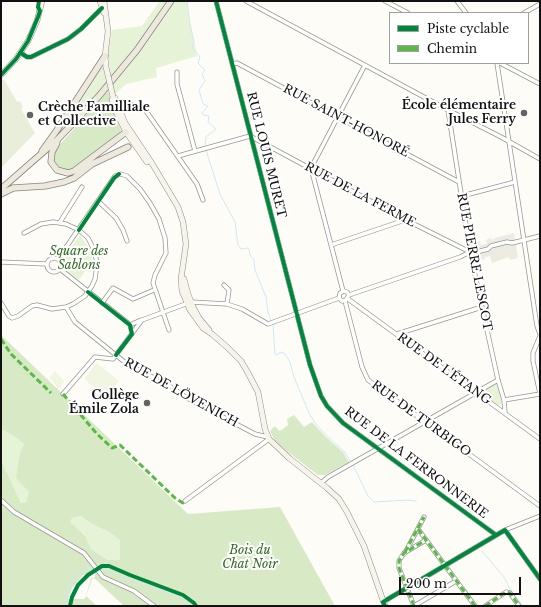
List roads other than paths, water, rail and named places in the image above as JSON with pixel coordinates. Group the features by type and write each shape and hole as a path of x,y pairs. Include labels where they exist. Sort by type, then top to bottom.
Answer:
{"main road":[{"path":"1,75 21,52 32,32 42,1"},
{"path":"100,1 106,16"},
{"path":"104,1 108,31 105,56 106,67 114,108 126,132 130,144 164,183"},
{"path":"1,189 57,140 121,71 147,37 171,1"},
{"path":"41,154 105,56"},
{"path":"113,97 115,98 121,115 178,207 183,222 186,244 182,268 189,302 199,318 212,334 241,361 253,380 258,392 268,438 289,458 339,499 356,527 384,604"},
{"path":"57,140 52,152 51,162 57,170 68,173 80,167 126,132"},
{"path":"126,132 133,134"},
{"path":"1,194 13,188 45,186 74,178 92,164 130,144 133,134"}],"street":[{"name":"RUE LOUIS MURET","path":"216,1 297,313"},
{"path":"246,1 540,159"},
{"path":"385,1 406,12"},
{"path":"457,1 465,12"},
{"path":"526,12 540,4"},
{"path":"21,52 27,57 31,57 68,38 81,29 102,8"},
{"name":"RUE SAINT-HONORÉ","path":"232,64 237,63 459,182"},
{"path":"498,64 515,182 540,335 533,353 533,361 540,394 504,400"},
{"path":"500,64 540,84"},
{"path":"347,298 347,292 343,292 310,168 365,65"},
{"path":"177,72 177,84 195,151"},
{"path":"124,102 132,103 146,111 197,184 204,200"},
{"name":"RUE PIERRE LESCOT","path":"448,110 470,252 498,380 504,400 505,414"},
{"path":"178,156 250,136"},
{"name":"RUE DE LA FERME","path":"250,136 406,220 470,252"},
{"path":"58,258 114,178 119,174 127,176 145,195 155,212 164,234 166,253 153,278 154,290 169,330"},
{"path":"462,196 515,182"},
{"path":"60,222 82,187"},
{"path":"98,201 116,218 127,241"},
{"path":"331,245 406,220"},
{"path":"1,303 9,316 12,318 18,316 32,306 37,305 52,309 66,307 81,299 88,292 95,279 97,258 88,238 79,230 60,222 41,224 24,233"},
{"path":"130,325 189,302 227,304 242,309 265,323 272,323 339,298 342,301 470,252 473,253 488,249 491,246 507,242 512,243 540,236"},
{"path":"47,264 48,260 58,258"},
{"path":"58,258 61,264 60,269"},
{"path":"1,262 47,264"},
{"path":"47,264 48,268 52,271 56,272 60,269"},
{"path":"60,269 130,325 132,334"},
{"path":"224,285 229,290 227,304"},
{"path":"102,303 113,288 133,299 154,290"},
{"path":"339,298 340,293 343,292"},
{"name":"RUE DE L'ÉTANG","path":"347,298 540,439"},
{"name":"RUE DE TURBIGO","path":"347,298 362,367 368,380 540,506"},
{"name":"RUE DE LÖVENICH","path":"66,307 75,322 132,367 168,385 187,398 255,434 268,438"},
{"path":"397,334 482,307"},
{"name":"RUE DE LA FERRONNERIE","path":"297,313 317,386 327,406 344,423 378,449 496,535"},
{"path":"63,394 95,357 113,359 142,320"},
{"path":"321,483 498,380"},
{"path":"185,501 268,438"},
{"path":"1,500 14,512 84,553 103,577 134,591 154,606"},
{"path":"384,604 496,535 540,516"},
{"path":"424,517 398,564 414,606 456,581"},
{"path":"418,529 475,606"},
{"path":"505,530 540,579"},
{"path":"404,554 426,540"},
{"path":"485,606 506,592 510,593 519,606"}],"waterway":[{"path":"187,1 194,42 192,47 200,57 198,63 205,70 202,74 205,81 199,90 203,104 208,106 202,113 203,115 209,116 208,122 216,129 206,137 205,145"},
{"path":"206,150 220,194 235,222 238,245 241,249 249,249 250,255 254,260 255,270 266,297 271,321"},
{"path":"273,324 275,354 276,355 281,352 285,354 290,362 294,377 309,413 315,423 344,451 350,461"},
{"path":"353,465 368,496 374,502 416,501"},
{"path":"482,551 504,577 510,589 523,606"},
{"path":"95,565 122,577 179,597 189,606"},
{"path":"66,606 67,595 73,579 81,571 92,566"}],"place":[{"name":"École élémentaire Jules Ferry","path":"524,113"},
{"name":"Crèche Familliale et Collective","path":"30,115"},
{"name":"Collège Émile Zola","path":"147,403"}],"park label":[{"name":"Square des Sablons","path":"79,259"},
{"name":"Bois du Chat Noir","path":"250,558"}]}
